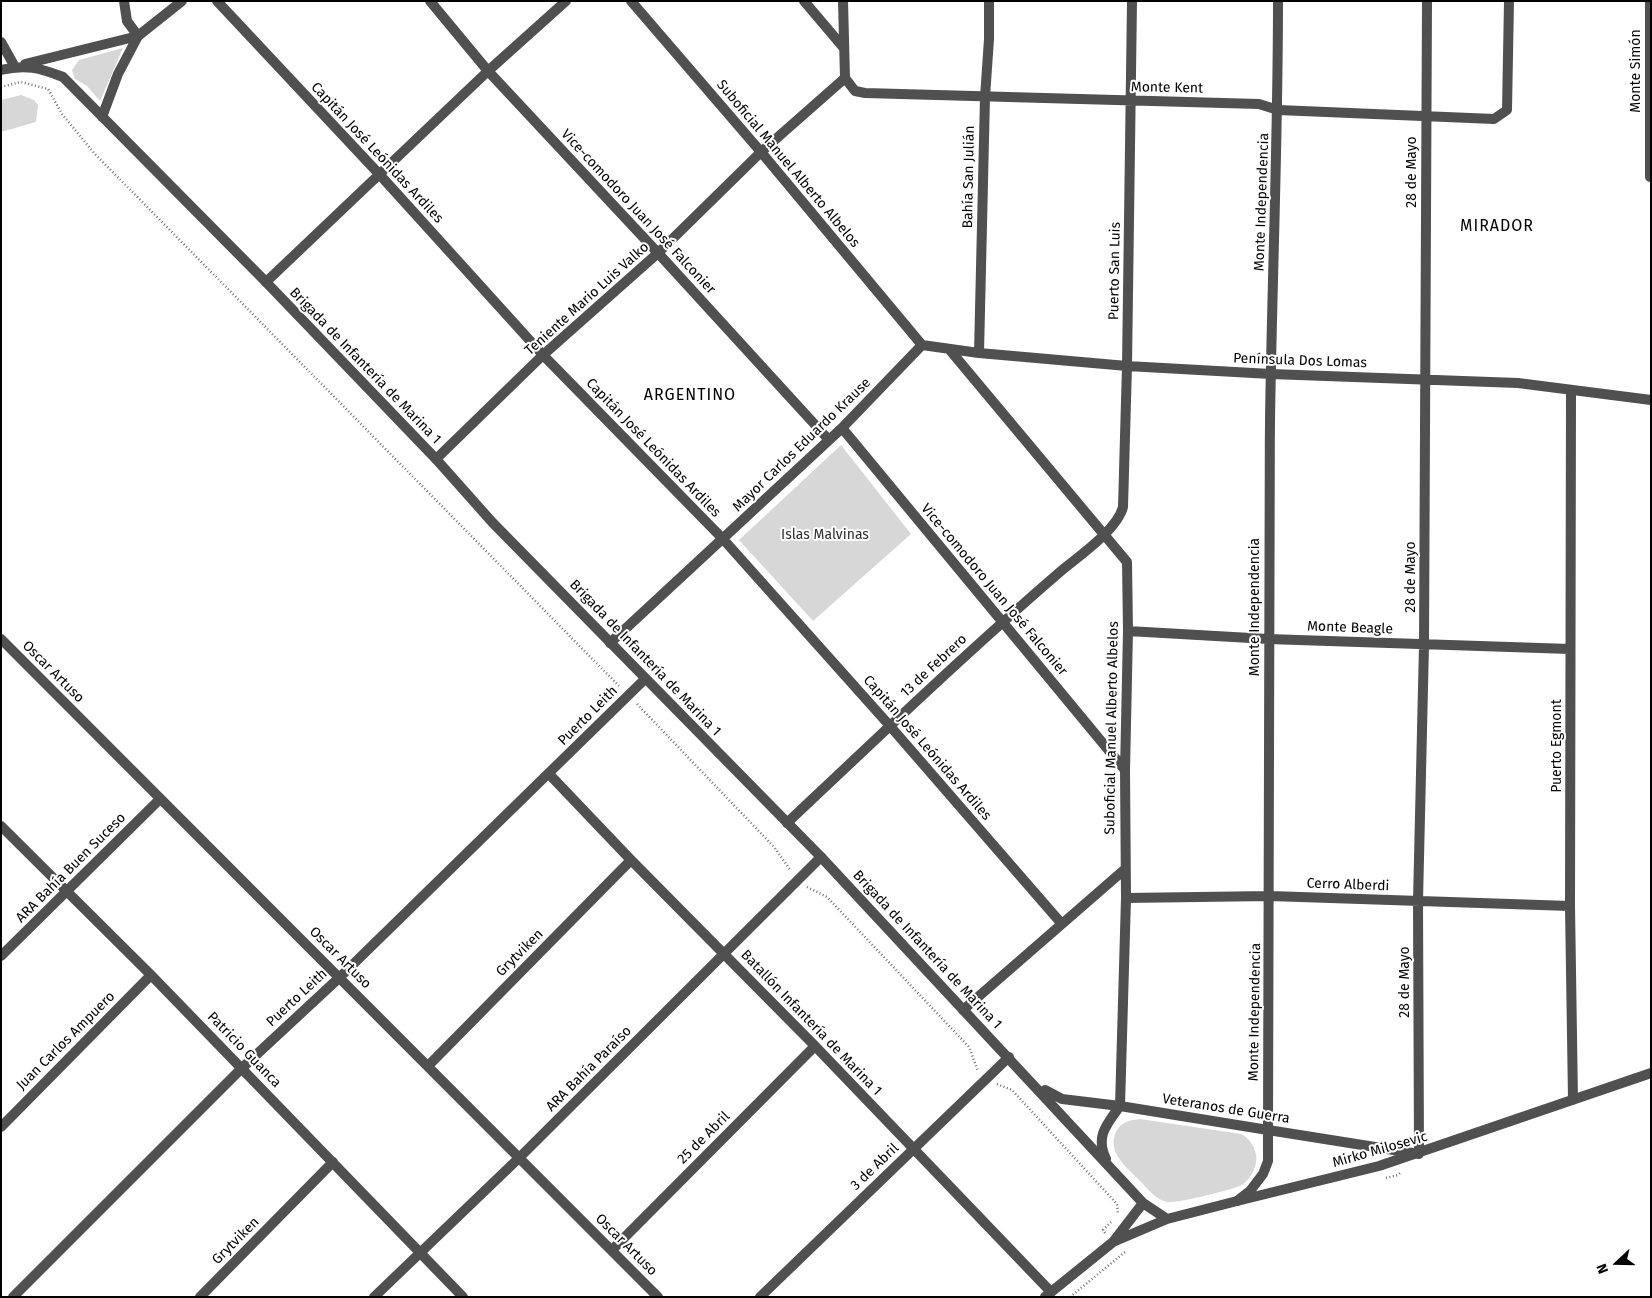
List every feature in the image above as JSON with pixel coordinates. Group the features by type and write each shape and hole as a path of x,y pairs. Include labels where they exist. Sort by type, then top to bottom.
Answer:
{"street":[{"path":"124,1 127,21 138,36"},
{"path":"102,117 118,74 138,36 182,1"},
{"name":"Capitán José Leónidas Ardiles","path":"217,1 380,175 543,355 723,539 890,726 1061,923"},
{"name":"Vice-comodoro Juan José Falconier","path":"430,1 488,71 829,440"},
{"path":"266,282 488,71 566,1"},
{"name":"Suboficial Manuel Alberto Albelos","path":"631,1 761,152 922,346"},
{"path":"804,1 843,47"},
{"path":"843,1 845,78"},
{"name":"Bahía San Julián","path":"979,353 989,1"},
{"name":"Puerto San Luis","path":"1104,534 1121,514 1123,507 1132,1"},
{"name":"Monte Independencia","path":"1237,1201 1250,1191 1263,1174 1268,1161 1270,896 1268,640 1271,374 1278,110 1278,1"},
{"name":"28 de Mayo","path":"1419,1154 1418,901 1424,645 1427,1"},
{"name":"Monte Kent","path":"845,78 855,91 865,94 1259,104 1278,110 1494,119 1508,110 1509,1"},
{"name":"Monte Simón","path":"1650,1 1650,177"},
{"path":"1,70 138,36"},
{"path":"1,42 15,67"},
{"name":"Brigada de Infantería de Marina 1","path":"15,67 41,68 63,77 266,282 436,459 492,522 821,857 1144,1203 1167,1219"},
{"name":"Teniente Mario Luis Valko","path":"436,459 543,355 658,253 761,152 845,78"},
{"name":"Península Dos Lomas","path":"922,346 1127,366 1271,374 1518,383 1651,400"},
{"name":"Mayor Carlos Eduardo Krause","path":"610,643 842,428 922,346"},
{"name":"Suboficial Manuel Alberto Albelos","path":"949,349 1127,562 1128,631 1124,870 1126,898 1120,1106"},
{"name":"Puerto Egmont","path":"1571,391 1570,906 1573,1100"},
{"name":"Vice-comodoro Juan José Falconier","path":"842,428 1125,770"},
{"name":"13 de Febrero","path":"787,823 1002,622 1104,534"},
{"name":"Monte Beagle","path":"1128,631 1268,640 1570,649"},
{"name":"Oscar Artuso","path":"1,639 658,1297"},
{"name":"Puerto Leith","path":"13,1297 242,1068 340,977 645,679"},
{"name":"Batallón Infantería de Marina 1","path":"549,774 631,860 815,1046 1048,1294"},
{"name":"ARA Bahía Buen Suceso","path":"1,956 160,799"},
{"name":"Patricio Guanca","path":"1,826 151,975 463,1297"},
{"name":"ARA Bahía Paraíso","path":"374,1297 520,1157 821,857"},
{"name":"Grytviken","path":"428,1066 631,860"},
{"path":"963,1010 1124,870"},
{"name":"Cerro Alberdi","path":"1126,898 1270,896 1570,906"},
{"name":"Juan Carlos Ampuero","path":"1,1127 151,975"},
{"name":"25 de Abril","path":"612,1250 815,1046"},
{"name":"3 de Abril","path":"760,1297 1008,1056"},
{"name":"Mirko Milosevic","path":"1113,1242 1167,1219 1379,1166 1419,1154 1651,1072"},
{"name":"Veteranos de Guerra","path":"1033,1083 1062,1100 1120,1106 1419,1154"},
{"path":"1109,1165 1104,1154 1101,1138 1107,1124 1120,1106"},
{"name":"Grytviken","path":"200,1297 333,1162"},
{"name":"Mirko Milosevic","path":"1048,1294 1113,1242 1144,1203"}],"path":[{"path":"1,87 21,82 48,89 62,114 94,153 629,696 774,847 801,884 826,897 969,1047 977,1069 986,1078 1012,1090 1117,1204 1118,1215 1103,1230 1122,1254"},
{"path":"1380,1180 1398,1175 1403,1170"},
{"path":"1070,1297 1127,1250"}],"green space":[{"path":"123,48 100,101 87,86 75,79 72,70 79,60"},
{"path":"21,95 34,100 38,105 36,122 1,132 1,100"},
{"name":"Islas Malvinas","path":"841,445 911,534 813,621 739,540"},
{"path":"1140,1119 1241,1134 1251,1142 1255,1151 1256,1163 1253,1172 1242,1185 1237,1187 1181,1201 1163,1201 1152,1194 1129,1170 1119,1158 1114,1145 1114,1138 1121,1125"}],"district":[{"name":"MIRADOR","path":"1497,227"},
{"name":"ARGENTINO","path":"690,396"}]}
